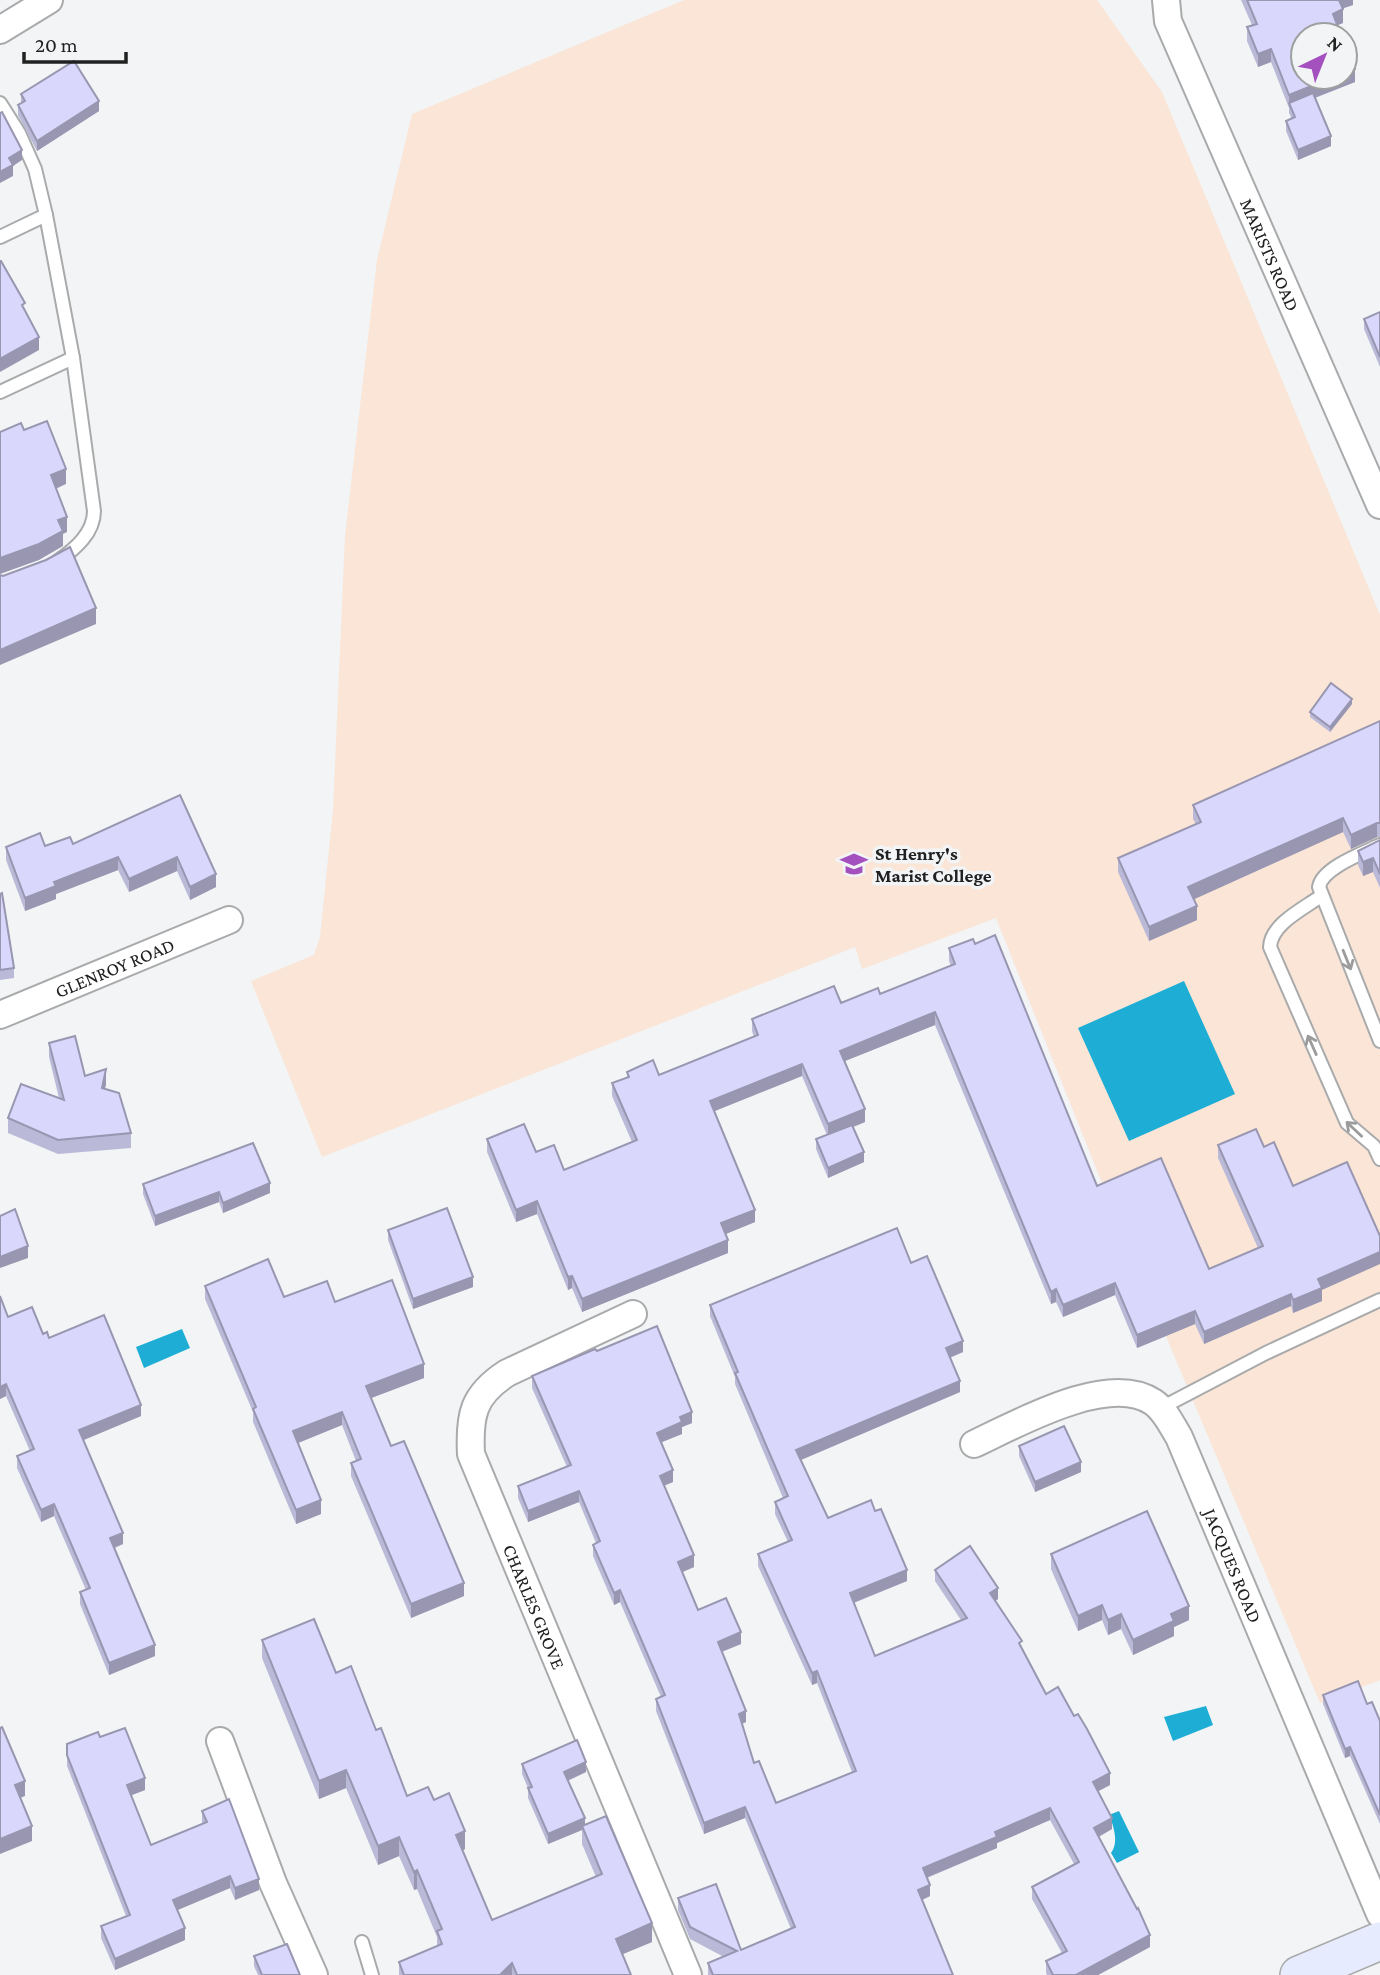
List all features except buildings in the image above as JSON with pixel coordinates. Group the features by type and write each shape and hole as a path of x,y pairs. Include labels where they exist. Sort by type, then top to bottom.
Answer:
{"street":[{"path":"0,30 49,0"},
{"name":"MARISTS ROAD","path":"1166,2 1168,21 1380,505"},
{"name":"GLENROY ROAD","path":"0,1015 229,920"},
{"name":"CHARLES GROVE","path":"633,1314 507,1373 489,1385 475,1408 470,1429 471,1454 688,1975"},
{"path":"974,1444 1058,1406 1102,1395 1119,1392 1138,1394 1161,1408"},
{"name":"JACQUES ROAD","path":"1161,1408 1179,1437 1380,1914"},
{"path":"220,1741 272,1883 314,1975"},
{"path":"1299,1975 1380,1941"}],"lane":[{"path":"0,103 19,133 34,169 46,215 73,358 94,518 90,530 69,553 45,567"},
{"path":"0,237 46,215"},
{"path":"0,392 73,358"},
{"path":"1380,845 1327,872 1320,879 1319,887 1380,1041"},
{"path":"1321,896 1276,930 1270,938 1270,947 1347,1124 1377,1142 1380,1159"},
{"path":"1161,1408 1266,1353 1380,1300"},
{"path":"362,1942 372,1975"}],"shaded area":[{"name":"St Henry's Marist College","path":"684,0 1097,0 1162,92 1380,615 1380,1680 1320,1703 1110,1203 996,918 862,969 855,947 322,1157 251,981 314,955 320,937 333,810 345,536 377,260 412,114"}],"water":[{"path":"1184,981 1235,1094 1129,1141 1078,1028"},
{"path":"182,1329 190,1348 144,1368 136,1347"},
{"path":"1206,1706 1213,1725 1173,1741 1164,1717"},
{"path":"1119,1811 1139,1852 1117,1863 1111,1853 1115,1840 1109,1815"}],"place":[{"name":"St Henry's Marist College","path":"854,864"}]}
